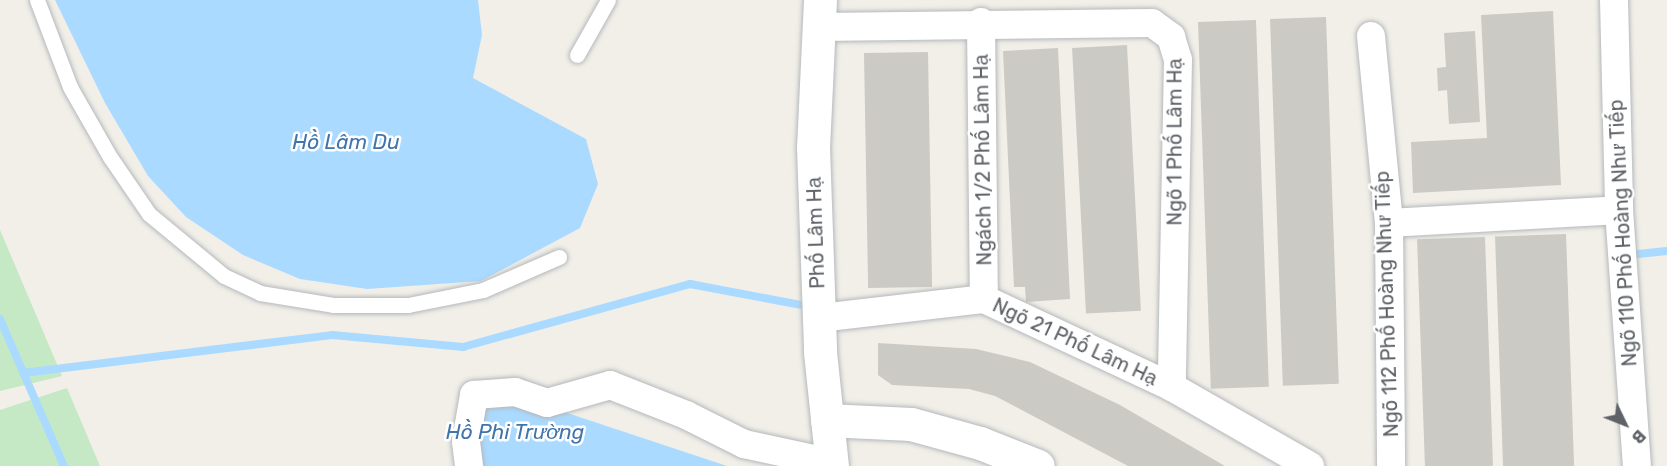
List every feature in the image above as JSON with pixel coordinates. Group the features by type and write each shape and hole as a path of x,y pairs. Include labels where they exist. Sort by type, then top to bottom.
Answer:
{"street":[{"name":"Ngõ 110 Phố Hoàng Như Tiếp","path":"1614,0 1619,210 1637,466"},
{"name":"Ngõ 1 Phố Lâm Hạ","path":"820,14 981,22 1152,23 1171,37 1178,60 1172,387"},
{"name":"Phố Lâm Hạ","path":"820,14 813,147 820,318 832,464"},
{"name":"Ngách 1/2 Phố Lâm Hạ","path":"981,22 984,299"},
{"name":"Ngõ 112 Phố Hoàng Như Tiếp","path":"1371,36 1389,223 1391,466"},
{"path":"1389,223 1619,210"},
{"name":"Ngõ 21 Phố Lâm Hạ","path":"820,318 984,299 1172,387 1310,466"},
{"path":"469,466 466,441 474,395 514,392 547,403 610,385 686,415 744,444 832,464"},
{"path":"827,420 911,424 980,443 1038,466"}],"lane":[{"path":"37,0 70,87 110,157 149,214 224,276 260,293 333,305 408,305 483,290 559,257"},
{"path":"577,55 608,0"}],"green space":[{"path":"0,230 62,376 0,391"},
{"path":"67,388 100,466 0,466 0,410"}],"water":[{"name":"Hồ Lâm Du","path":"55,0 478,0 482,35 473,78 586,139 598,184 580,228 481,281 367,289 300,279 243,255 186,217 148,176 105,103"},
{"name":"Hồ Phi Trường","path":"516,396 727,466 484,466 474,443 479,404"}],"building":[{"path":"1553,11 1561,185 1413,193 1411,142 1487,138 1481,15"},
{"path":"1326,17 1339,384 1283,386 1270,19"},
{"path":"1256,20 1269,387 1211,389 1198,22"},
{"path":"1475,31 1480,122 1449,124 1447,90 1438,91 1437,68 1446,67 1444,33"},
{"path":"1127,45 1141,311 1086,314 1072,48"},
{"path":"1058,48 1070,299 1026,302 1025,287 1014,287 1003,51"},
{"path":"928,52 932,287 868,288 864,53"},
{"path":"1566,234 1574,466 1503,466 1495,236"},
{"path":"1485,237 1493,466 1425,466 1417,239"},
{"path":"878,343 976,349 1030,362 1120,405 1225,466 1128,466 995,396 969,389 892,385 878,375"}],"waterway":[{"path":"1638,254 1667,251"},
{"path":"23,373 332,335 463,347 690,284 806,306"},
{"path":"0,319 64,466"}]}
